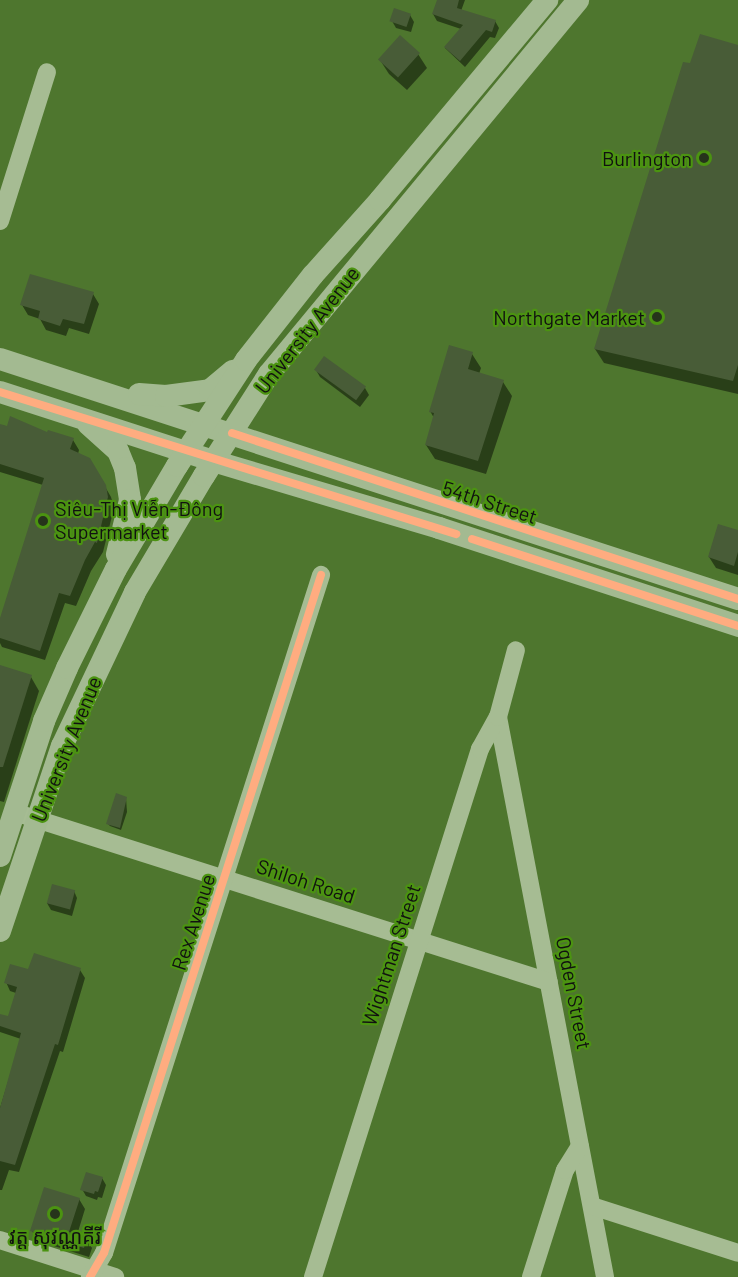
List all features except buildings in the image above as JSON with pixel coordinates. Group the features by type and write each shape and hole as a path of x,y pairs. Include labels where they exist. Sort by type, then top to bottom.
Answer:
{"main road":[{"name":"University Avenue","path":"0,856 44,721 116,569 186,452 206,425 246,360 313,275 386,192 547,0"},
{"name":"University Avenue","path":"0,931 62,746 135,592 213,460 269,374 578,0"},
{"name":"54th Street","path":"0,359 738,599"},
{"path":"93,388 166,396 210,390 246,360"},
{"name":"54th Street","path":"0,392 186,452 472,539 738,626"},
{"path":"79,418 118,451 125,468 130,500 117,550 116,569"},
{"path":"472,539 514,540 526,531"}],"street":[{"path":"0,221 47,72"},
{"name":"Rex Avenue","path":"92,1274 104,1253 321,575"},
{"name":"Wightman Street","path":"313,1277 480,749 498,717 516,650"},
{"name":"Ogden Street","path":"498,717 605,1277"},
{"name":"Shiloh Road","path":"14,812 549,982"},
{"path":"531,1277 565,1170 580,1146"},
{"path":"592,1206 738,1253"},
{"path":"0,1239 92,1274 116,1277"}],"cycle path":[{"path":"0,392 456,534"},
{"path":"232,433 738,599"},
{"path":"472,539 738,626"},
{"path":"90,1277 104,1253 321,575"}],"place":[{"name":"Burlington","path":"704,158"},
{"name":"Northgate Market","path":"657,317"},
{"name":"Siêu-Thị Viễn-Đông Supermarket","path":"43,521"},
{"name":"វត្ត សុវណ្ណគីរី","path":"55,1214"}]}
